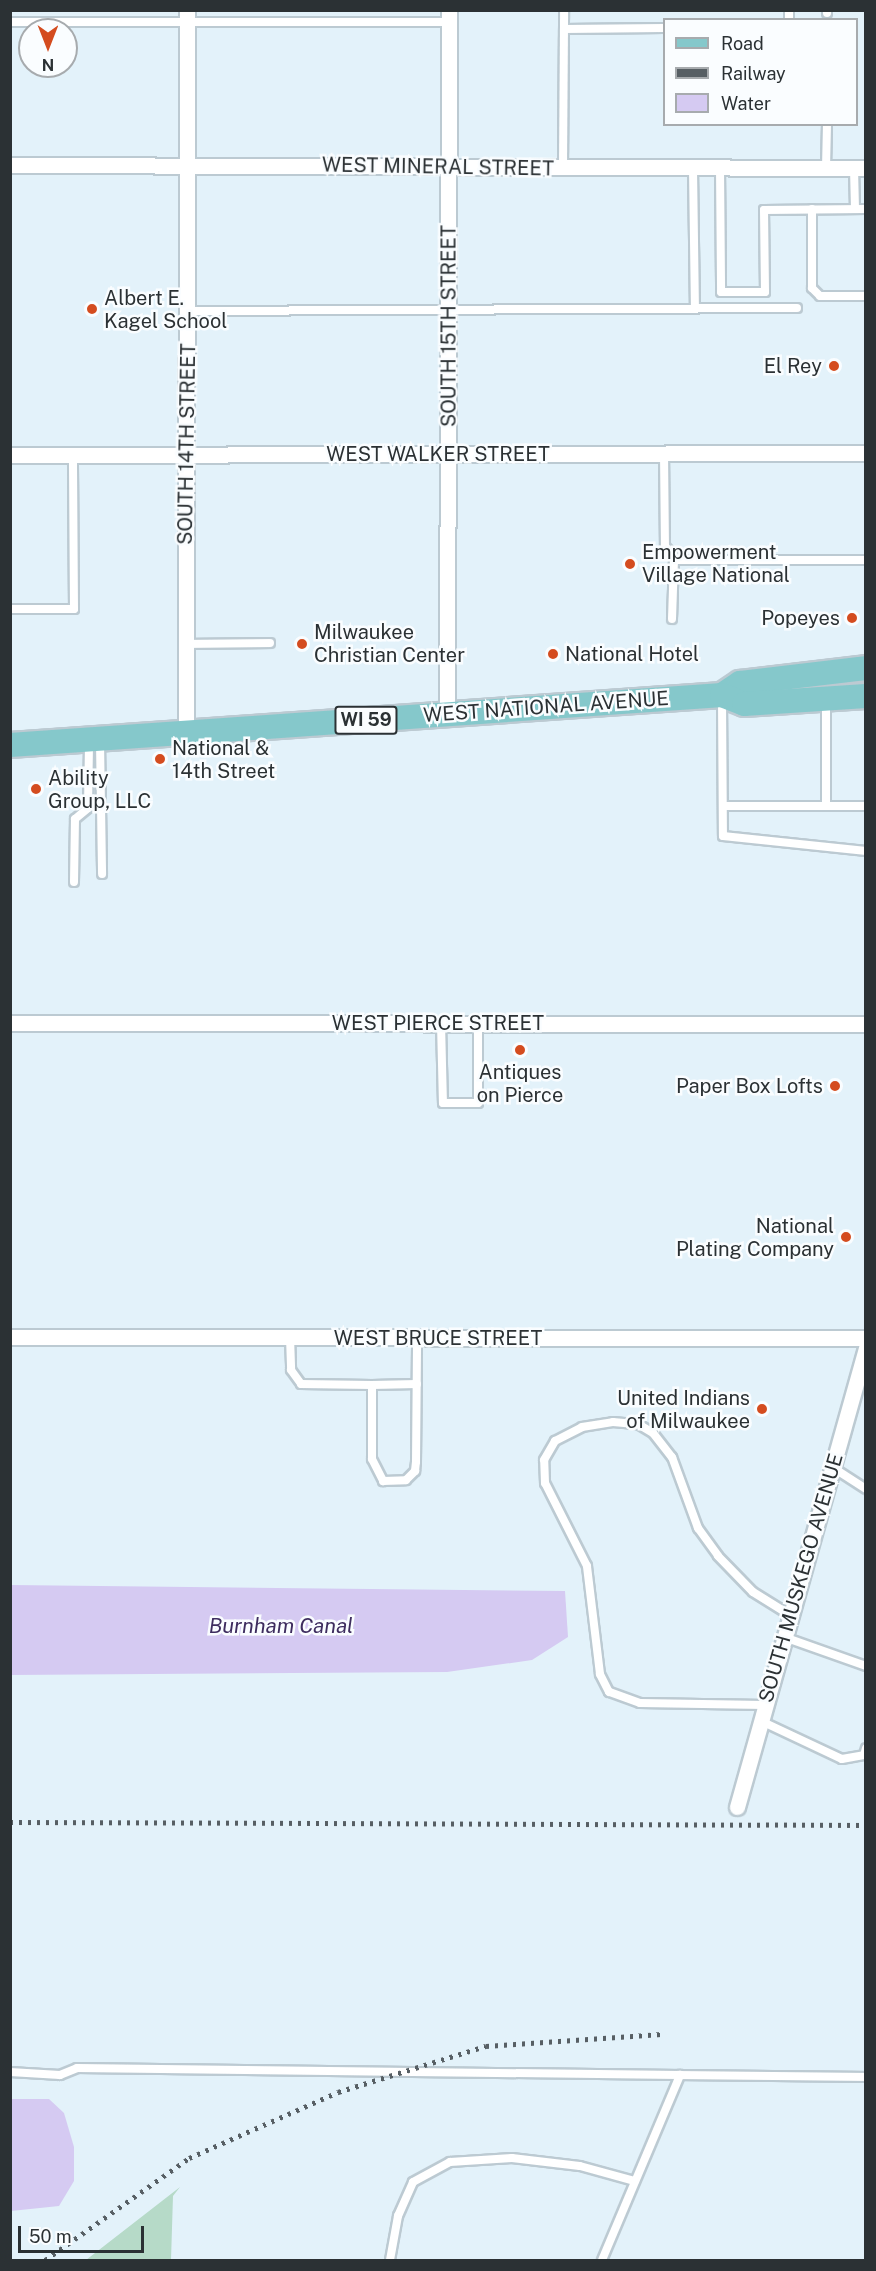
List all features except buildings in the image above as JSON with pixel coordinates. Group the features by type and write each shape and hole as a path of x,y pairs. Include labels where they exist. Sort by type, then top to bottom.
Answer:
{"main road":[{"name":"WEST NATIONAL AVENUE","path":"722,695 740,683 866,668"},
{"path":"826,701 827,671"},
{"name":"WEST NATIONAL AVENUE","path":"10,745 94,741 722,695 744,704 826,701 866,696"}],"street":[{"name":"SOUTH 14TH STREET","path":"186,734 189,311 186,164 187,16"},
{"name":"SOUTH 15TH STREET","path":"447,714 449,16"},
{"name":"WEST MINERAL STREET","path":"10,165 186,164 563,169 860,168"},
{"name":"WEST WALKER STREET","path":"10,455 866,453"},
{"name":"WEST PIERCE STREET","path":"10,1023 866,1024"},
{"name":"WEST BRUCE STREET","path":"10,1337 866,1338"},
{"name":"SOUTH MUSKEGO AVENUE","path":"737,1807 866,1348"}],"lane":[{"path":"563,169 564,10"},
{"path":"10,22 187,16 449,16"},
{"path":"564,29 663,28"},
{"path":"826,126 826,168"},
{"path":"720,168 721,292 765,292 764,210 866,209"},
{"path":"855,209 860,168"},
{"path":"693,169 695,308"},
{"path":"812,209 812,288 820,296 866,296"},
{"path":"189,311 796,308"},
{"path":"664,453 665,546 674,558 672,619"},
{"path":"10,609 74,609 73,455"},
{"path":"674,558 866,560"},
{"path":"185,644 270,643"},
{"path":"722,695 723,836 866,851"},
{"path":"826,701 826,806"},
{"path":"94,741 102,874"},
{"path":"74,882 75,819 88,808 94,741"},
{"path":"723,806 866,806"},
{"path":"441,1023 443,1103 478,1103 478,1023"},
{"path":"290,1338 291,1370 301,1384 417,1384"},
{"path":"372,1385 372,1459 375,1473 388,1482 406,1480 415,1471 417,1338"},
{"path":"765,1705 640,1703 609,1692 600,1674 587,1566 545,1483 544,1460 555,1441 582,1427 613,1422 638,1424 653,1433 672,1457 688,1507 718,1556 753,1592 790,1616"},
{"path":"832,1467 866,1489"},
{"path":"784,1637 866,1666"},
{"path":"761,1721 842,1759 864,1755 866,1748"},
{"path":"10,2072 60,2074 77,2068 866,2077"},
{"path":"602,2260 680,2074"},
{"path":"390,2260 398,2216 413,2182 450,2162 512,2158 580,2166 635,2181"}],"green space":[{"path":"180,2187 173,2196 171,2260 86,2260"}],"water":[{"name":"Burnham Canal","path":"11,1585 565,1591 568,1637 532,1660 447,1672 11,1675"},
{"path":"11,2099 49,2099 64,2113 74,2147 74,2181 59,2206 11,2211"}],"railway":[{"path":"10,1822 866,1825"},
{"path":"45,2260 189,2158 338,2092 486,2046 662,2034"}],"place":[{"name":"Albert E. Kagel School","path":"92,309"},
{"name":"El Rey","path":"834,366"},
{"name":"Empowerment Village National","path":"630,564"},
{"name":"Popeyes","path":"852,618"},
{"name":"Milwaukee Christian Center","path":"302,644"},
{"name":"National Hotel","path":"553,654"},
{"name":"National & 14th Street","path":"160,759"},
{"name":"Ability Group, LLC","path":"36,789"},
{"name":"Antiques on Pierce","path":"520,1050"},
{"name":"Paper Box Lofts","path":"835,1086"},
{"name":"National Plating Company","path":"846,1237"},
{"name":"United Indians of Milwaukee","path":"762,1409"}]}
